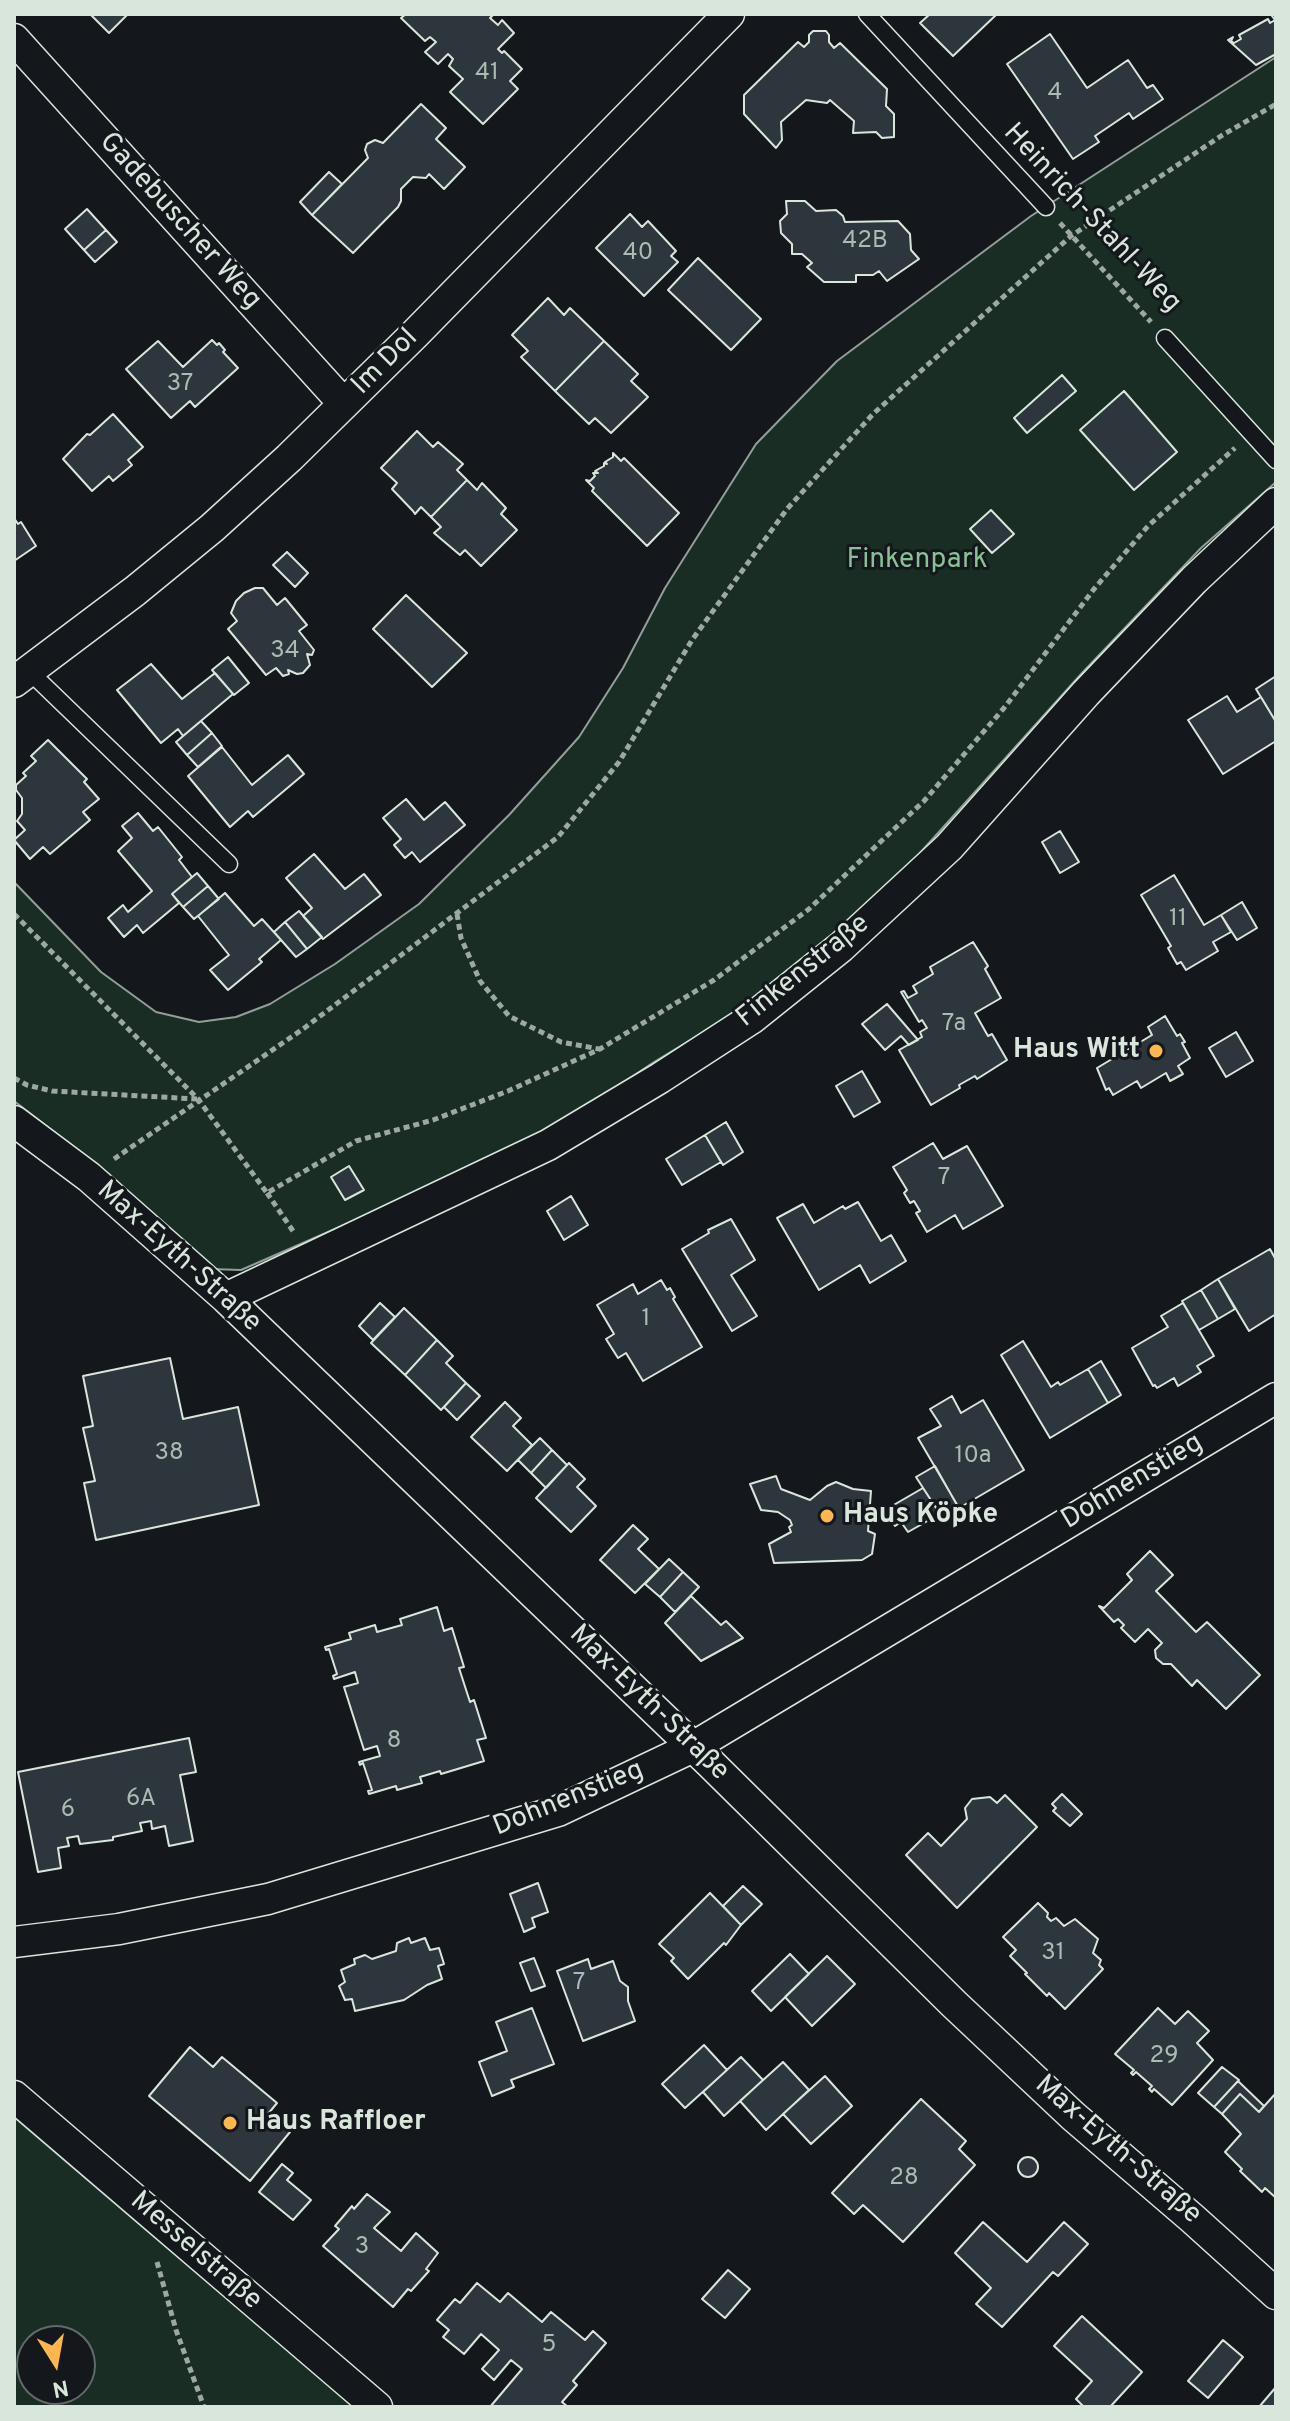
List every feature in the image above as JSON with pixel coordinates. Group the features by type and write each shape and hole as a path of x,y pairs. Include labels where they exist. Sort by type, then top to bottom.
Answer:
{"street":[{"name":"Im Dol","path":"22,676 96,622 212,528 344,404 729,14"},
{"name":"Gadebuscher Weg","path":"14,39 344,404"},
{"name":"Finkenstraße","path":"226,1298 548,1145 751,1019 841,947 949,847 1086,693 1194,580 1276,503"},
{"name":"Max-Eyth-Straße","path":"14,1121 89,1177 226,1298 693,1747 937,1987 1073,2116 1276,2294"},
{"name":"Dohnenstieg","path":"14,1942 119,1929 268,1899 558,1811 693,1747 1276,1398"},
{"name":"Messelstraße","path":"14,2096 377,2407"}],"lane":[{"name":"Heinrich-Stahl-Weg","path":"867,14 1046,207"},
{"name":"Heinrich-Stahl-Weg","path":"1165,338 1276,460"},
{"path":"22,676 229,864"}],"path":[{"path":"89,1177 303,1029 558,837 619,762 692,640 797,497 873,414 1071,236 1221,136 1276,104"},
{"name":"Heinrich-Stahl-Weg","path":"1046,207 1165,338"},
{"path":"267,1193 356,1141 433,1120 508,1091 600,1049 714,980 809,909 924,801 1004,708 1094,589 1148,526 1251,433"},
{"path":"14,914 198,1099 298,1239"},
{"path":"457,914 461,938 480,981 509,1016 561,1042 600,1049"},
{"path":"14,1078 27,1085 52,1091 198,1099"},
{"path":"153,2248 176,2330 204,2407"}],"green space":[{"name":"Finkenpark","path":"1276,57 1276,482 1201,548 1082,673 893,883 828,944 742,1009 578,1113 454,1177 241,1270 211,1269 105,1171 14,1101 14,882 101,972 156,1012 199,1022 236,1017 270,1004 335,964 419,904 509,815 579,737 623,668 665,588 756,444 837,361 1031,216"},
{"path":"14,2117 355,2407 14,2407"}],"building":[{"path":"90,14 128,14 109,33"},
{"path":"406,14 494,14 490,18 498,25 502,20 514,33 498,49 522,69 510,81 518,89 483,124 450,92 463,79 449,66 453,59 448,54 438,64 425,52 436,42 430,37 425,41 401,18"},
{"path":"930,14 997,14 953,56 920,23"},
{"path":"1274,14 1276,17 1276,54 1256,65 1228,40 1233,37 1231,41 1234,43 1241,39 1239,35 1268,19 1270,23 1275,20"},
{"path":"813,31 826,31 834,48 840,43 887,89 886,106 894,114 894,137 882,138 876,132 853,133 854,121 830,100 827,103 806,100 781,122 782,140 776,148 744,114 744,95 798,42 804,47"},
{"path":"1050,34 1087,88 1128,60 1147,88 1153,85 1163,99 1133,119 1129,113 1095,136 1099,142 1073,159 1007,64"},
{"path":"421,104 446,128 436,139 465,167 444,189 429,174 426,178 413,177 401,189 398,207 353,253 312,215 368,158 365,150 367,144 375,140 383,143"},
{"path":"329,172 342,184 312,215 300,202"},
{"path":"786,201 805,201 816,211 836,210 845,222 898,221 910,234 911,250 919,259 887,281 879,271 873,275 856,275 856,282 824,282 807,267 812,263 802,254 792,254 792,244 781,233 780,221 787,214"},
{"path":"87,209 106,230 84,250 65,229"},
{"path":"630,214 642,227 648,221 676,251 671,256 678,262 644,296 596,248"},
{"path":"106,230 117,242 95,262 84,250"},
{"path":"698,258 761,319 731,350 668,290"},
{"path":"548,298 564,315 570,308 604,341 555,391 521,357 528,351 512,335"},
{"path":"212,340 217,345 219,343 238,368 195,407 190,401 171,418 126,369 158,341 183,367"},
{"path":"604,341 638,374 631,381 648,397 611,433 595,418 589,424 555,391"},
{"path":"1062,375 1076,391 1027,433 1014,418"},
{"path":"1124,391 1177,452 1134,490 1080,430"},
{"path":"113,414 143,447 128,460 132,465 113,481 109,476 92,491 63,459 87,434 90,435"},
{"path":"417,431 433,447 438,442 463,464 457,470 467,480 431,517 421,507 415,514 392,489 397,483 381,468"},
{"path":"613,453 621,461 624,458 679,513 647,546 592,491 594,488 586,480 590,481 595,476 593,473 598,473 595,471 607,464 605,462 613,457"},
{"path":"467,480 477,490 482,483 506,508 501,514 517,530 481,566 465,550 460,555 434,533 441,527 431,517"},
{"path":"991,510 1014,534 992,553 970,529"},
{"path":"14,518 18,524 21,522 36,546 14,561"},
{"path":"287,552 308,573 295,587 273,565"},
{"path":"255,588 263,588 277,605 285,598 307,625 299,631 314,650 312,655 307,654 310,665 303,673 288,670 289,674 283,676 276,668 266,675 228,629 237,621 231,613 236,601"},
{"path":"406,595 467,653 432,687 373,629"},
{"path":"228,657 249,683 234,695 212,670"},
{"path":"151,664 182,699 215,673 233,694 183,736 178,729 161,743 117,690"},
{"path":"1276,676 1276,722 1256,689"},
{"path":"1227,696 1237,712 1261,697 1276,722 1276,741 1223,774 1188,720"},
{"path":"201,721 212,733 187,755 176,742"},
{"path":"212,733 222,746 198,767 187,755"},
{"path":"48,740 87,779 84,782 99,799 83,812 90,820 50,854 43,847 30,859 14,840 25,830 17,821 22,814 22,798 16,785 36,761 31,756"},
{"path":"222,747 252,785 288,755 304,774 253,817 248,811 230,827 188,776"},
{"path":"406,799 424,820 445,802 465,825 420,862 412,852 405,858 394,845 401,839 383,818"},
{"path":"138,813 153,831 158,827 182,857 179,860 192,877 172,894 179,903 143,933 137,925 124,937 108,918 123,905 128,912 152,891 118,851 132,838 122,826"},
{"path":"1060,831 1079,862 1060,873 1042,842"},
{"path":"314,854 345,889 364,874 381,895 323,939 303,916 312,908 286,878"},
{"path":"197,873 208,886 183,907 172,894"},
{"path":"1174,875 1204,925 1221,915 1231,932 1213,942 1218,951 1186,970 1181,962 1177,964 1168,948 1171,946 1141,895"},
{"path":"208,886 219,899 194,919 183,907"},
{"path":"225,893 254,926 262,919 281,940 259,959 262,962 228,990 210,970 229,955 198,916"},
{"path":"1242,902 1257,928 1237,940 1221,915"},
{"path":"299,911 322,937 307,949 285,922"},
{"path":"285,922 307,949 296,957 274,932"},
{"path":"973,942 988,966 985,969 1001,998 975,1013 1007,1060 977,1079 975,1076 959,1085 960,1088 931,1105 899,1050 922,1037 920,1032 927,1028 922,1020 919,1022 901,992 904,991 908,998 917,993 913,986 933,974 930,967"},
{"path":"887,1004 918,1040 909,1045 901,1036 885,1050 862,1024"},
{"name":"Haus Witt","path":"1165,1016 1177,1036 1180,1034 1185,1042 1182,1043 1190,1058 1178,1066 1183,1074 1170,1081 1166,1073 1141,1088 1137,1081 1113,1095 1109,1088 1106,1090 1097,1068 1152,1035 1148,1027"},
{"path":"1236,1032 1253,1061 1226,1077 1209,1048"},
{"path":"862,1071 880,1102 854,1117 836,1086"},
{"path":"726,1122 743,1152 723,1165 705,1135"},
{"path":"705,1135 721,1162 682,1185 666,1159"},
{"path":"933,1143 943,1159 967,1146 1003,1206 963,1229 955,1215 927,1232 916,1213 920,1211 914,1201 910,1203 904,1193 907,1190 893,1167"},
{"path":"349,1166 364,1190 345,1200 331,1177"},
{"path":"571,1196 588,1225 564,1240 547,1211"},
{"path":"858,1202 881,1241 891,1235 906,1261 870,1283 860,1265 819,1290 777,1218 803,1204 814,1223 843,1206 845,1209"},
{"path":"731,1219 755,1260 731,1275 757,1316 732,1331 682,1249 709,1233 708,1230"},
{"path":"1270,1249 1276,1260 1276,1314 1249,1331 1218,1279"},
{"path":"1218,1279 1235,1309 1218,1319 1201,1290"},
{"path":"661,1280 667,1290 670,1288 675,1297 673,1299 702,1347 643,1381 626,1353 618,1358 606,1339 614,1334 597,1305 633,1284 638,1294"},
{"path":"1201,1290 1218,1319 1199,1330 1182,1301"},
{"path":"380,1303 395,1317 373,1340 359,1326"},
{"path":"1183,1303 1214,1356 1197,1366 1201,1372 1178,1386 1174,1378 1157,1388 1132,1348 1168,1327 1161,1316"},
{"path":"404,1308 437,1340 405,1375 371,1343"},
{"path":"437,1340 453,1356 446,1363 466,1383 441,1410 405,1375"},
{"path":"1023,1341 1051,1387 1088,1369 1108,1403 1050,1438 1001,1355"},
{"path":"170,1358 183,1419 238,1407 259,1505 96,1540 84,1483 95,1481 83,1428 93,1426 83,1376"},
{"path":"1101,1361 1121,1395 1108,1403 1088,1369"},
{"path":"466,1383 480,1396 457,1420 444,1407"},
{"path":"952,1396 961,1413 983,1400 1024,1470 959,1508 918,1438 941,1426 930,1409"},
{"path":"505,1402 521,1418 513,1426 532,1445 507,1471 471,1437"},
{"path":"540,1438 552,1450 531,1473 518,1460"},
{"path":"552,1450 567,1465 546,1488 531,1473"},
{"path":"569,1463 585,1479 577,1487 596,1506 571,1532 536,1498"},
{"path":"935,1466 957,1505 940,1514 916,1477"},
{"name":"Haus Köpke","path":"776,1476 781,1489 810,1500 836,1482 853,1489 871,1491 868,1531 875,1534 872,1554 862,1560 774,1563 769,1544 791,1532 789,1527 792,1525 778,1512 761,1510 750,1484"},
{"path":"923,1488 940,1514 908,1532 901,1522 895,1526 885,1510"},
{"path":"633,1525 648,1539 638,1549 659,1569 635,1593 600,1560"},
{"path":"1150,1551 1173,1575 1156,1591 1196,1632 1207,1622 1260,1675 1226,1709 1197,1680 1192,1686 1171,1664 1163,1664 1156,1658 1155,1650 1162,1643 1148,1629 1135,1642 1121,1628 1124,1625 1118,1619 1114,1622 1099,1606 1104,1608 1132,1580 1127,1574"},
{"path":"669,1559 683,1572 660,1597 645,1584"},
{"path":"683,1572 699,1587 675,1612 660,1597"},
{"path":"691,1596 721,1625 726,1621 743,1638 701,1661 665,1623"},
{"path":"437,1607 444,1631 452,1628 464,1667 459,1668 470,1702 474,1700 486,1738 477,1740 484,1761 420,1777 422,1783 369,1794 368,1791 372,1790 363,1763 360,1765 359,1762 380,1756 377,1746 364,1750 344,1687 358,1683 355,1672 334,1679 333,1676 337,1674 329,1649 325,1647 351,1639 349,1633 375,1625 377,1632 402,1625 400,1619"},
{"path":"189,1738 196,1772 180,1775 193,1841 169,1846 165,1826 152,1829 151,1821 140,1823 142,1831 113,1837 113,1840 80,1844 78,1836 67,1838 69,1846 58,1848 61,1868 38,1872 18,1772"},
{"path":"1062,1794 1082,1814 1070,1826 1053,1811 1056,1808 1052,1804"},
{"path":"1005,1795 1037,1827 957,1908 906,1855 928,1833 941,1846 967,1819 965,1808 972,1799 990,1797 997,1803"},
{"path":"538,1883 548,1912 532,1918 535,1927 524,1932 510,1894"},
{"path":"743,1886 762,1904 741,1925 723,1906"},
{"path":"710,1893 741,1925 726,1945 724,1943 688,1979 671,1961 674,1958 659,1944"},
{"path":"1038,1903 1051,1921 1056,1918 1064,1926 1075,1919 1098,1939 1093,1953 1101,1960 1099,1965 1103,1969 1065,2009 1025,1974 1010,1956 1016,1950 1003,1937"},
{"path":"409,1938 411,1943 425,1938 430,1950 439,1948 444,1964 438,1966 442,1979 404,2000 355,2011 352,1999 345,2000 339,1986 345,1982 341,1970 355,1964 354,1959 365,1955 372,1959 396,1951 397,1943"},
{"path":"790,1954 809,1974 771,2011 752,1991"},
{"path":"827,1956 855,1984 812,2026 785,1997"},
{"path":"534,1958 545,1986 531,1991 520,1963"},
{"path":"588,1959 591,1969 613,1961 620,1981 628,1987 628,2001 635,2021 583,2041 557,1971"},
{"path":"532,2008 554,2064 511,2080 514,2087 492,2096 479,2062 507,2051 496,2022"},
{"path":"1158,2008 1175,2024 1188,2011 1209,2031 1197,2043 1213,2060 1172,2105 1154,2089 1152,2092 1149,2089 1152,2086 1136,2072 1133,2075 1134,2070 1115,2054"},
{"path":"704,2045 727,2070 685,2108 662,2084"},
{"name":"Haus Raffloer","path":"190,2047 213,2067 222,2057 277,2103 268,2114 290,2132 250,2181 149,2096"},
{"path":"741,2057 763,2080 724,2116 703,2092"},
{"path":"783,2062 809,2090 766,2130 740,2101"},
{"path":"1222,2067 1239,2080 1214,2107 1198,2093"},
{"path":"825,2076 852,2106 811,2144 783,2114"},
{"path":"1238,2081 1264,2106 1259,2112 1240,2094 1222,2114 1214,2107"},
{"path":"1276,2093 1276,2198 1265,2188 1262,2192 1225,2152 1241,2134 1222,2114 1240,2094 1259,2112"},
{"path":"921,2099 966,2141 959,2149 975,2165 903,2242 863,2205 854,2214 832,2193"},
{"path":"1024,2157 1032,2157 1038,2167 1032,2177 1024,2177 1018,2171 1018,2163"},
{"path":"282,2164 293,2173 287,2180 311,2200 293,2220 259,2192"},
{"path":"367,2194 390,2212 374,2228 401,2251 416,2233 438,2253 426,2269 429,2271 393,2307 323,2246 339,2229 335,2226"},
{"path":"983,2222 1027,2262 1064,2222 1088,2244 1058,2276 1053,2272 1002,2327 976,2304 991,2288 955,2253"},
{"path":"728,2270 750,2289 725,2318 702,2299"},
{"path":"477,2283 500,2302 508,2293 542,2322 551,2312 585,2340 593,2331 606,2343 573,2381 577,2385 562,2402 568,2407 490,2407 522,2369 511,2360 494,2380 482,2369 499,2350 481,2334 464,2354 443,2337 449,2330 437,2320 455,2299 460,2303"},
{"path":"1082,2316 1142,2372 1110,2407 1084,2407 1076,2399 1092,2381 1054,2346"},
{"path":"1223,2340 1243,2357 1208,2398 1188,2381"},
{"path":"1276,2387 1276,2407 1259,2407"}],"place":[{"name":"Haus Witt","path":"1156,1051"},
{"name":"Haus Köpke","path":"827,1516"},
{"name":"Haus Raffloer","path":"230,2123"}]}
